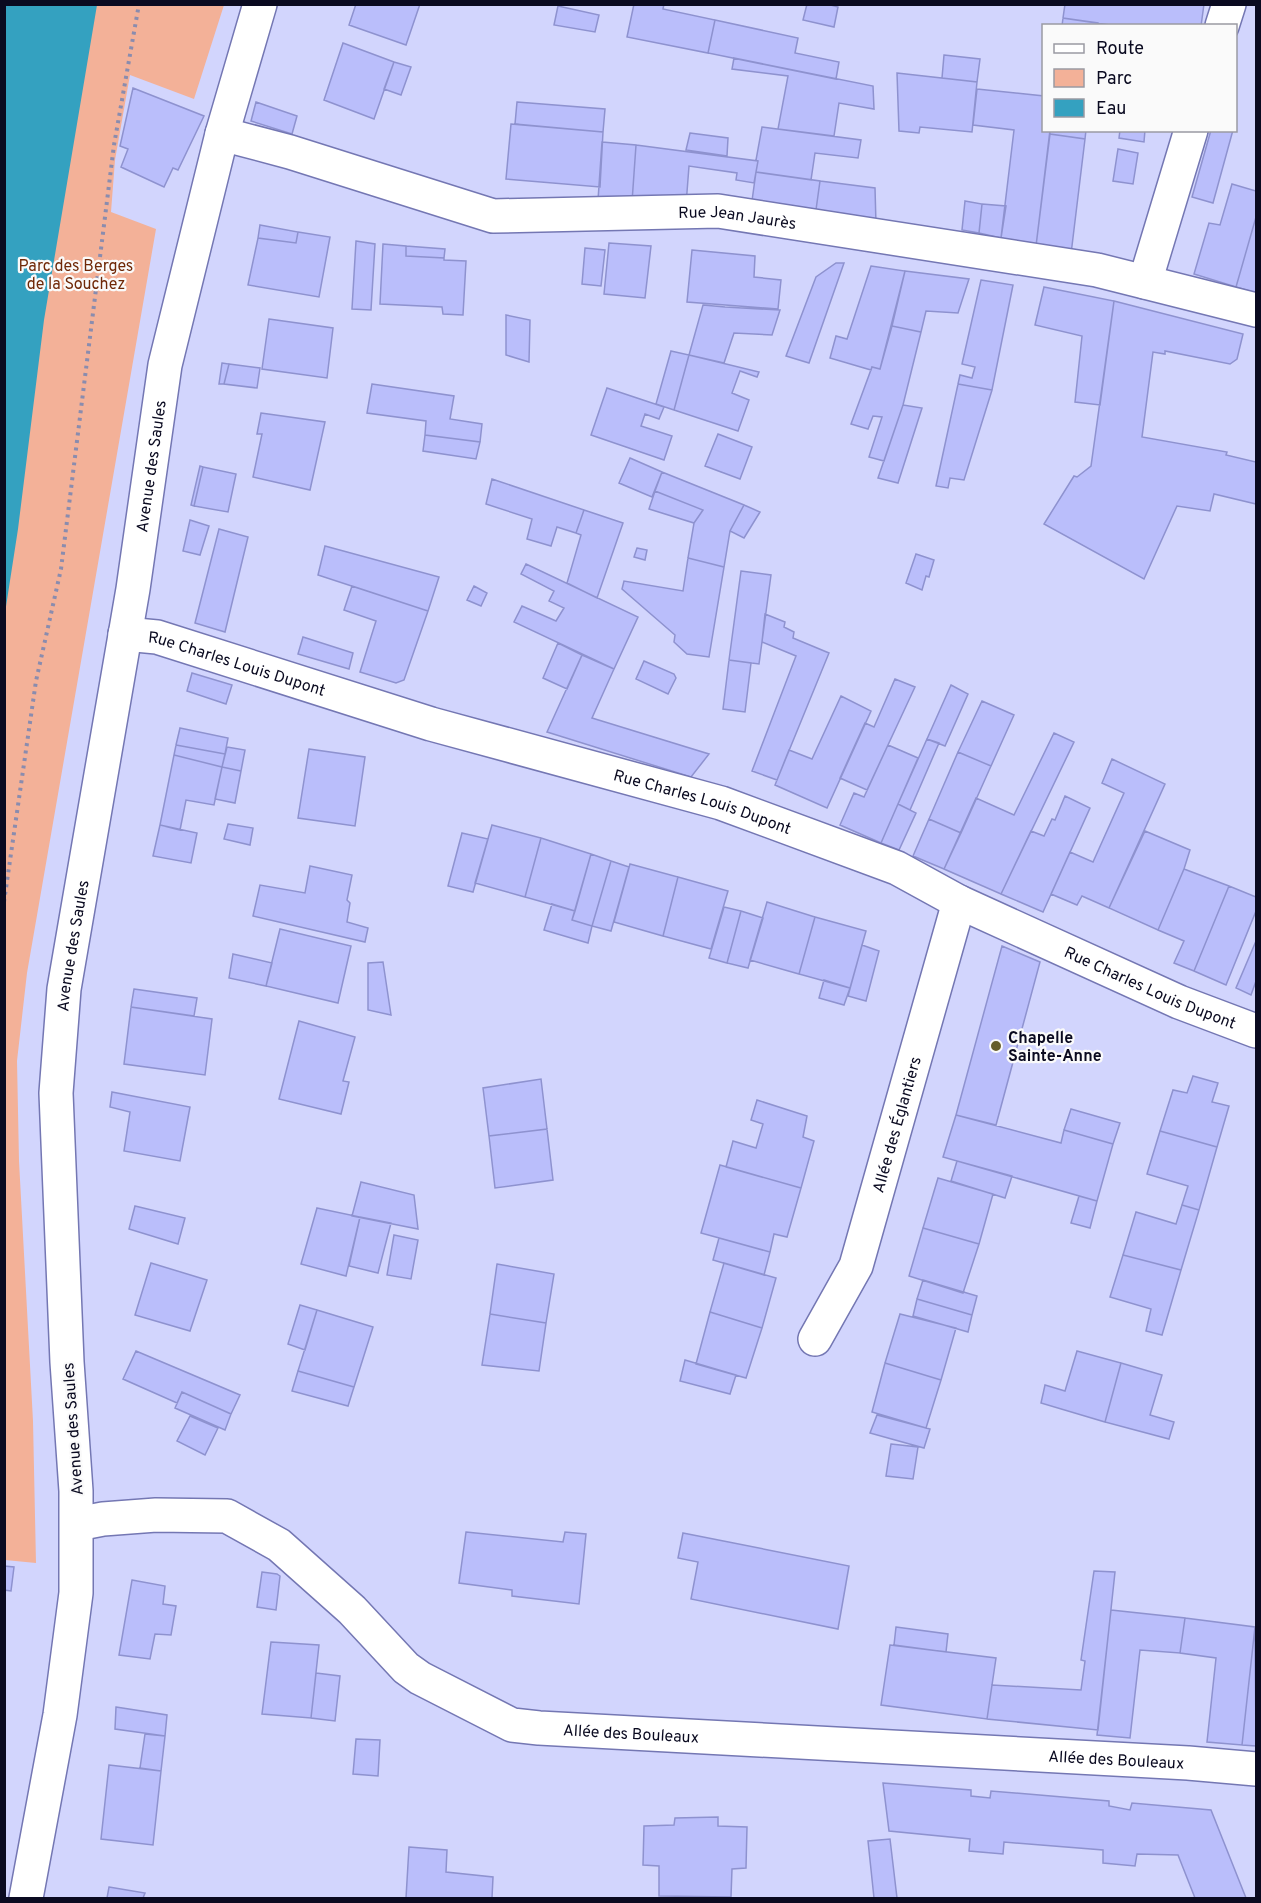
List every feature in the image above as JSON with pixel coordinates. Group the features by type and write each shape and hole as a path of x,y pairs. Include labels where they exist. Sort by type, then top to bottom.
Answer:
{"street":[{"name":"Avenue des Saules","path":"26,1899 60,1715 76,1593 77,1524 56,1093 64,989 125,634 165,365 222,134 260,4"},
{"path":"1223,24 1228,4"},
{"path":"1145,282 1190,132"},
{"name":"Rue Jean Jaurès","path":"222,134 290,152 493,216 718,211 1097,270 1257,310"},
{"name":"Rue Charles Louis Dupont","path":"125,634 158,637 431,724 721,803 897,868 960,902 1179,1002 1257,1031"},
{"name":"Allée des Églantiers","path":"815,1339 856,1266 960,902"},
{"name":"Allée des Bouleaux","path":"77,1524 103,1519 156,1515 227,1515 279,1545 352,1610 406,1668 420,1678 512,1725 1188,1763 1257,1769"}],"path":[{"path":"4,902 36,681 61,569 114,145 139,4"}],"green space":[{"name":"Parc des Berges de la Souchez","path":"5,5 224,5 194,99 130,75 115,160 111,212 156,229 27,973 17,1061 19,1161 33,1421 36,1563 5,1560"}],"water":[{"path":"5,4 97,5 44,320 18,529 5,613"}],"building":[{"path":"356,4 420,4 406,45 349,25"},
{"path":"634,4 664,4 663,9 715,20 708,53 627,37"},
{"path":"807,4 827,4 838,7 834,27 803,20"},
{"path":"1065,4 1204,4 1201,24 1104,24 1063,18"},
{"path":"558,6 599,15 595,32 554,25"},
{"path":"1063,18 1098,23 1098,24 1062,24"},
{"path":"715,20 798,38 795,53 839,62 836,79 708,53"},
{"path":"343,43 394,62 374,119 324,100"},
{"path":"944,55 980,59 977,82 942,78"},
{"path":"734,58 873,86 874,109 839,103 834,136 778,129 788,76 732,69"},
{"path":"394,62 411,67 401,95 384,89"},
{"path":"897,73 977,82 972,132 920,127 919,133 899,131"},
{"path":"133,88 204,116 178,170 173,168 164,187 121,167 128,149 120,146"},
{"path":"977,89 1042,96 1042,132 1050,132 1036,246 1001,238 1014,130 973,125"},
{"path":"256,102 297,116 292,134 251,121"},
{"path":"517,102 605,109 603,132 515,124"},
{"path":"511,124 603,132 600,187 506,179"},
{"path":"762,127 861,140 858,158 815,153 811,180 756,172"},
{"path":"1050,132 1086,132 1085,139 1050,134"},
{"path":"1120,132 1145,132 1144,142 1119,138"},
{"path":"1210,132 1232,132 1213,203 1192,197"},
{"path":"690,133 728,138 727,156 686,150"},
{"path":"1050,134 1085,139 1071,254 1036,246"},
{"path":"602,142 636,145 632,202 598,200"},
{"path":"636,145 758,161 754,183 736,180 737,173 689,166 686,205 632,202"},
{"path":"1118,149 1138,153 1133,184 1113,181"},
{"path":"756,172 820,181 815,217 751,208"},
{"path":"820,181 875,188 876,224 815,217"},
{"path":"1232,184 1256,191 1256,217 1236,287 1194,274 1209,223 1220,225"},
{"path":"965,201 982,204 979,233 962,230"},
{"path":"982,204 1006,206 1001,238 979,233"},
{"path":"1256,217 1256,293 1236,287"},
{"path":"260,225 298,232 296,243 258,238"},
{"path":"298,232 330,237 319,297 248,285 258,238 296,243"},
{"path":"356,241 375,244 371,310 352,309"},
{"path":"609,243 651,246 645,298 604,294"},
{"path":"383,244 406,246 406,256 466,261 463,315 443,314 442,307 380,304"},
{"path":"406,246 445,249 444,258 406,256"},
{"path":"585,248 605,250 601,286 582,284"},
{"path":"692,250 755,256 754,277 781,280 778,309 687,302"},
{"path":"836,263 844,263 809,363 786,356 816,277"},
{"path":"871,266 905,271 880,369 872,367 871,370 830,358 836,336 847,339"},
{"path":"905,271 969,279 958,313 926,311 921,332 892,326"},
{"path":"981,280 1013,285 992,390 958,384 960,375 972,378 975,367 962,364"},
{"path":"1044,287 1114,301 1100,405 1075,402 1082,336 1035,325"},
{"path":"1114,301 1243,334 1237,359 1230,364 1165,351 1165,354 1153,352 1142,437 1227,452 1226,455 1256,462 1256,504 1214,494 1210,511 1177,506 1144,579 1044,524 1074,476 1077,477 1091,466"},
{"path":"703,305 780,310 772,335 734,333 724,363 689,355"},
{"path":"506,315 530,320 529,362 506,355"},
{"path":"269,319 333,328 327,378 262,369"},
{"path":"892,326 921,332 903,405 884,461 869,457 882,417 873,416 868,429 851,424 872,367 880,369"},
{"path":"671,351 689,355 674,410 656,404"},
{"path":"689,355 759,372 757,377 740,371 732,393 749,400 738,431 674,410"},
{"path":"222,363 229,364 224,384 219,384"},
{"path":"229,364 260,368 257,388 224,384"},
{"path":"372,384 454,396 450,419 482,424 480,442 425,435 426,421 367,413"},
{"path":"958,384 992,390 964,480 950,478 948,488 936,486"},
{"path":"607,388 664,407 659,419 645,414 641,426 672,436 664,460 591,435"},
{"path":"903,405 922,408 898,483 878,478"},
{"path":"261,413 325,422 310,490 253,477 262,434 257,434"},
{"path":"718,434 752,447 740,479 705,466"},
{"path":"425,435 480,442 476,459 423,451"},
{"path":"630,458 662,472 652,497 619,483"},
{"path":"200,466 203,467 194,506 191,505"},
{"path":"203,467 236,474 228,512 194,506"},
{"path":"662,472 744,505 730,531 724,567 688,558 694,523 703,510 655,491"},
{"path":"492,479 584,510 576,533 557,527 551,546 527,539 532,519 486,504"},
{"path":"655,491 703,510 694,523 649,509"},
{"path":"744,505 760,512 744,538 730,531"},
{"path":"584,510 623,523 597,598 567,583 581,535 576,533"},
{"path":"190,520 209,526 200,555 183,551"},
{"path":"219,529 248,537 225,632 195,623"},
{"path":"325,546 439,577 428,611 318,575"},
{"path":"637,548 647,550 645,560 634,557"},
{"path":"916,554 934,560 922,590 906,583"},
{"path":"688,558 724,567 709,657 687,654 674,642 675,635 622,589 624,581 683,591"},
{"path":"526,564 638,617 614,669 514,622 522,606 556,621 564,608 549,601 554,591 521,574"},
{"path":"741,571 771,575 759,664 729,660"},
{"path":"352,586 428,611 404,680 396,683 360,672 376,621 344,610"},
{"path":"474,586 487,593 481,606 467,600"},
{"path":"765,614 785,622 784,627 794,632 793,638 829,653 777,780 752,771 796,656 762,642"},
{"path":"303,637 353,653 349,669 298,654"},
{"path":"558,643 582,655 567,689 543,678"},
{"path":"582,655 614,669 592,718 709,754 691,777 547,732"},
{"path":"729,660 751,663 745,712 723,709"},
{"path":"644,661 674,674 676,678 668,694 636,679"},
{"path":"192,673 232,685 226,704 187,691"},
{"path":"895,679 915,687 867,790 840,778 865,723 874,727"},
{"path":"951,685 968,694 945,746 927,739"},
{"path":"841,696 871,711 827,808 775,785 789,750 812,759"},
{"path":"982,701 1014,715 991,766 958,752"},
{"path":"180,728 228,738 225,754 176,745"},
{"path":"1054,733 1074,742 1001,894 944,869 976,798 1014,815"},
{"path":"927,739 939,743 910,810 898,804"},
{"path":"176,745 225,754 222,767 174,755"},
{"path":"888,745 918,758 881,843 840,825 854,793 864,797"},
{"path":"227,747 245,750 241,771 222,767"},
{"path":"309,749 365,757 355,826 298,818"},
{"path":"958,752 991,766 961,833 929,819"},
{"path":"174,755 222,767 214,805 186,800 180,830 160,825"},
{"path":"1112,759 1165,784 1109,908 1082,896 1077,905 1051,894 1070,852 1093,862 1124,793 1102,783"},
{"path":"222,767 241,771 235,803 215,799"},
{"path":"1065,796 1090,808 1043,912 1001,894 1031,831 1044,836 1052,819 1055,820"},
{"path":"898,804 916,813 899,850 881,843"},
{"path":"929,819 961,833 944,869 913,856"},
{"path":"228,824 253,828 250,845 224,839"},
{"path":"160,825 197,833 191,863 153,856"},
{"path":"492,825 541,838 525,897 475,883"},
{"path":"1145,831 1190,850 1158,930 1109,908"},
{"path":"462,833 488,839 473,892 448,886"},
{"path":"541,838 591,854 575,911 525,897"},
{"path":"591,854 611,861 592,926 572,920"},
{"path":"611,861 629,867 611,931 592,926"},
{"path":"630,864 678,877 663,936 614,922"},
{"path":"310,866 352,875 347,900 350,903 347,922 368,928 365,942 253,916 260,885 305,893"},
{"path":"1184,869 1229,886 1194,971 1174,963 1184,941 1158,930"},
{"path":"678,877 728,891 711,949 663,936"},
{"path":"1229,886 1256,897 1256,911 1226,985 1194,971"},
{"path":"767,902 815,917 799,974 750,960"},
{"path":"552,904 575,911 572,920 592,926 588,943 544,930"},
{"path":"724,907 741,911 727,963 709,958"},
{"path":"741,911 763,918 748,968 727,963"},
{"path":"815,917 866,931 850,988 799,974"},
{"path":"280,929 351,946 338,1003 266,986"},
{"path":"1256,941 1256,981 1251,995 1236,988"},
{"path":"862,945 879,951 866,1001 848,996"},
{"name":"Chapelle Sainte-Anne","path":"1002,946 1040,962 996,1125 956,1115"},
{"path":"233,954 272,963 266,986 229,978"},
{"path":"383,962 391,1015 368,1010 368,963"},
{"path":"824,980 850,988 844,1005 819,998"},
{"path":"134,989 197,998 194,1016 131,1007"},
{"path":"131,1007 212,1019 205,1075 124,1064"},
{"path":"299,1021 355,1037 343,1081 349,1082 341,1114 279,1099"},
{"path":"1193,1076 1218,1083 1212,1102 1229,1106 1217,1147 1160,1131 1173,1090 1187,1093"},
{"path":"541,1079 547,1129 489,1136 483,1088"},
{"path":"112,1092 190,1107 180,1161 124,1151 130,1112 110,1107"},
{"path":"757,1100 807,1116 803,1137 814,1141 801,1188 726,1167 733,1141 756,1148 763,1124 751,1120"},
{"path":"1071,1109 1120,1123 1113,1144 1064,1130"},
{"path":"956,1115 1061,1143 1064,1130 1113,1144 1097,1201 943,1157"},
{"path":"547,1129 553,1180 495,1188 489,1136"},
{"path":"1160,1131 1217,1147 1199,1210 1182,1205 1188,1186 1147,1174"},
{"path":"957,1161 1012,1176 1005,1198 951,1181"},
{"path":"720,1165 801,1188 787,1237 774,1234 770,1252 701,1233"},
{"path":"938,1178 993,1194 979,1244 923,1228"},
{"path":"361,1182 414,1195 418,1229 352,1216"},
{"path":"1079,1196 1097,1201 1090,1228 1071,1223"},
{"path":"1182,1205 1199,1210 1181,1270 1123,1255 1136,1212 1176,1224"},
{"path":"135,1206 185,1218 178,1244 129,1229"},
{"path":"317,1208 360,1217 346,1276 301,1264"},
{"path":"360,1217 391,1223 378,1273 349,1266"},
{"path":"923,1228 979,1244 963,1293 909,1276"},
{"path":"394,1235 418,1240 411,1279 387,1275"},
{"path":"719,1238 770,1252 764,1275 713,1260"},
{"path":"1123,1255 1181,1270 1162,1335 1146,1331 1151,1309 1110,1297"},
{"path":"151,1263 207,1280 190,1331 135,1315"},
{"path":"724,1263 776,1278 762,1328 710,1312"},
{"path":"497,1264 554,1274 546,1323 490,1314"},
{"path":"923,1280 977,1296 972,1315 917,1299"},
{"path":"917,1299 972,1315 968,1332 913,1316"},
{"path":"300,1305 317,1310 305,1350 288,1344"},
{"path":"317,1310 373,1327 354,1387 298,1371"},
{"path":"710,1312 762,1328 746,1378 696,1364"},
{"path":"490,1314 546,1323 539,1371 482,1365"},
{"path":"900,1314 956,1328 941,1380 885,1363"},
{"path":"136,1351 240,1395 231,1414 182,1392 177,1403 123,1379"},
{"path":"1077,1351 1121,1363 1105,1422 1041,1403 1045,1385 1065,1391"},
{"path":"685,1360 736,1375 730,1394 680,1381"},
{"path":"885,1363 941,1380 926,1428 872,1412"},
{"path":"1121,1363 1162,1375 1150,1415 1174,1422 1169,1439 1105,1422"},
{"path":"298,1371 354,1387 348,1406 292,1391"},
{"path":"182,1392 231,1414 225,1430 175,1408"},
{"path":"877,1415 930,1429 924,1448 870,1433"},
{"path":"190,1416 218,1428 205,1455 177,1441"},
{"path":"891,1444 918,1447 913,1479 886,1476"},
{"path":"466,1532 563,1542 565,1532 586,1534 579,1604 512,1596 512,1590 459,1583"},
{"path":"683,1533 849,1566 838,1629 691,1599 698,1562 678,1558"},
{"path":"4,1566 14,1567 11,1591 4,1590"},
{"path":"1094,1571 1115,1572 1098,1730 987,1719 992,1685 1081,1690 1085,1661 1081,1660"},
{"path":"262,1572 280,1576 276,1610 257,1607"},
{"path":"132,1580 165,1586 163,1604 176,1606 171,1635 155,1634 150,1659 119,1655"},
{"path":"1111,1610 1185,1618 1180,1653 1140,1650 1130,1738 1097,1735"},
{"path":"1185,1618 1255,1627 1242,1745 1207,1742 1216,1658 1180,1653"},
{"path":"896,1627 948,1634 946,1652 894,1645"},
{"path":"1255,1627 1256,1746 1242,1745"},
{"path":"271,1642 319,1645 311,1718 262,1714"},
{"path":"890,1645 996,1658 987,1719 881,1705"},
{"path":"316,1673 340,1676 335,1721 311,1718"},
{"path":"116,1707 167,1715 165,1736 115,1729"},
{"path":"145,1734 165,1736 161,1771 140,1768"},
{"path":"356,1739 380,1740 378,1776 353,1774"},
{"path":"109,1765 161,1771 153,1845 101,1839"},
{"path":"883,1783 971,1790 971,1796 990,1798 991,1791 1109,1801 1109,1806 1130,1810 1132,1803 1211,1810 1246,1898 1195,1898 1178,1855 1137,1854 1135,1866 1103,1863 1103,1850 1004,1842 1003,1854 969,1851 970,1839 889,1831"},
{"path":"718,1817 718,1826 747,1827 746,1868 732,1869 731,1897 659,1896 659,1866 643,1865 644,1826 674,1825 675,1818"},
{"path":"890,1839 897,1898 874,1898 868,1841"},
{"path":"409,1847 447,1850 446,1872 493,1877 492,1898 406,1898"},
{"path":"109,1887 145,1893 143,1898 107,1898"}],"place":[{"name":"Chapelle Sainte-Anne","path":"996,1046"}]}
